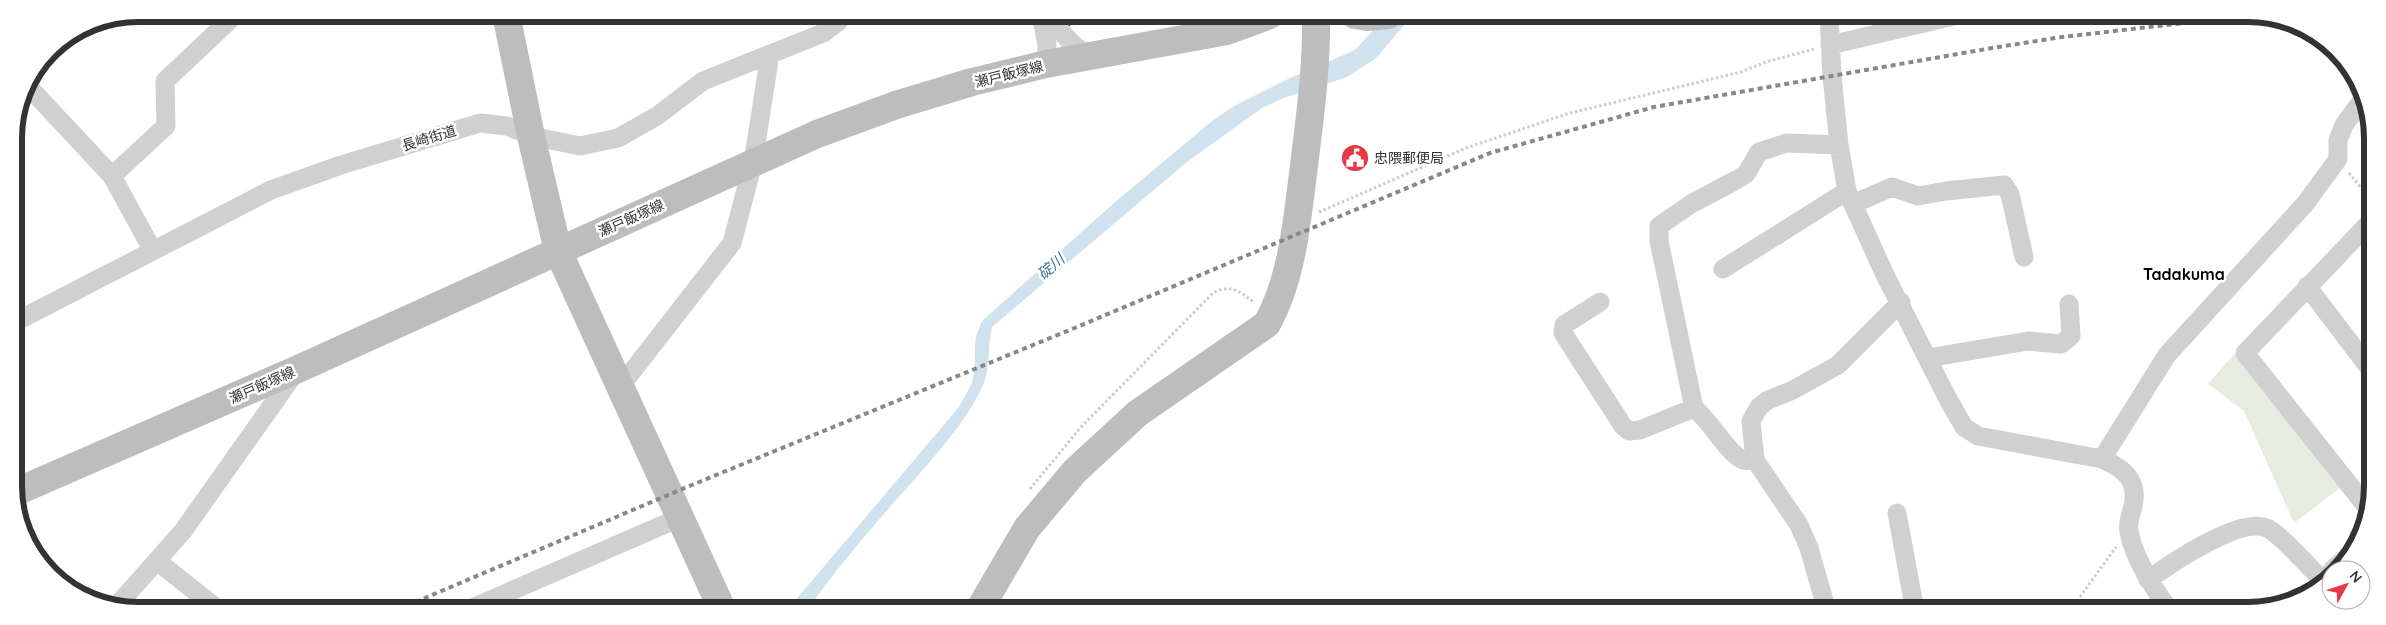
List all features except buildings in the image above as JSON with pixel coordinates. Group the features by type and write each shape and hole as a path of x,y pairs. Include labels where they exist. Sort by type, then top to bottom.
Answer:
{"street":[{"path":"112,176 166,126 164,81 227,22"},
{"path":"508,22 531,136 558,251 719,602"},
{"name":"長崎街道","path":"22,318 271,190 341,165 480,122 507,126 531,136 580,146 618,138 657,116 703,81 823,33 838,22"},
{"path":"1042,22 1046,44 1046,64"},
{"path":"1054,22 1072,44 1082,52 1092,56"},
{"name":"瀬戸飯塚線","path":"22,489 298,369 818,134 896,105 972,82 1046,64 1227,31 1251,22"},
{"path":"984,602 1027,528 1075,472 1138,413 1267,324 1280,302 1297,222 1310,122 1316,51 1316,22"},
{"path":"1829,22 1839,144 1850,198 1885,275 1901,302 1964,427 1978,436 2102,459 2120,467 2131,480 2134,502 2128,531 2148,580 2164,602"},
{"path":"1830,45 1928,22"},
{"path":"620,386 732,243 753,163 770,54"},
{"path":"32,92 112,176 152,251"},
{"path":"2102,459 2167,355 2305,204 2338,159 2338,140 2344,125 2358,105"},
{"path":"1755,460 1744,460 1734,453 1703,415 1694,408 1659,241 1659,226 1691,204 1738,180 1746,174 1759,152 1787,143 1839,144"},
{"path":"1724,269 1850,198 1892,187 1918,196 2004,185 2010,194 2024,257"},
{"path":"2363,503 2244,353 2364,228"},
{"path":"2307,286 2364,361"},
{"path":"1600,302 1564,325 1563,333 1623,426 1629,432 1640,430 1694,408"},
{"path":"1825,602 1809,548 1799,525 1755,460 1751,421 1760,407 1768,400 1791,391 1838,365 1901,302"},
{"path":"1928,358 2028,341 2061,344 2071,336 2069,304"},
{"path":"121,601 183,531 298,369"},
{"path":"1897,513 1913,602"},
{"path":"486,602 679,518"},
{"path":"2148,580 2178,558 2214,540 2250,526 2267,528 2321,571"},
{"path":"157,561 208,602"}],"path":[{"path":"1297,222 1466,148 1570,113 1741,72 1769,61 1830,45"},
{"path":"2338,159 2364,192"},
{"path":"2077,602 2128,531"}],"shaded area":[{"path":"2235,353 2340,488 2294,523 2244,411 2208,384"}],"water":[{"name":"碇川","path":"1381,22 1407,22 1375,59 1347,77 1284,98 1262,108 1187,162 992,327 986,376 980,392 958,427 857,545 813,602 794,602 959,407 972,382 975,366 976,336 983,320 1114,203 1212,121 1234,106 1288,79 1355,50"}],"railway":[{"path":"416,602 1490,153 1654,107 1992,48 2062,37 2193,22"}],"place":[{"name":"忠隈郵便局","path":"1355,158"}],"district":[{"name":"Tadakuma","path":"2184,274"}]}
